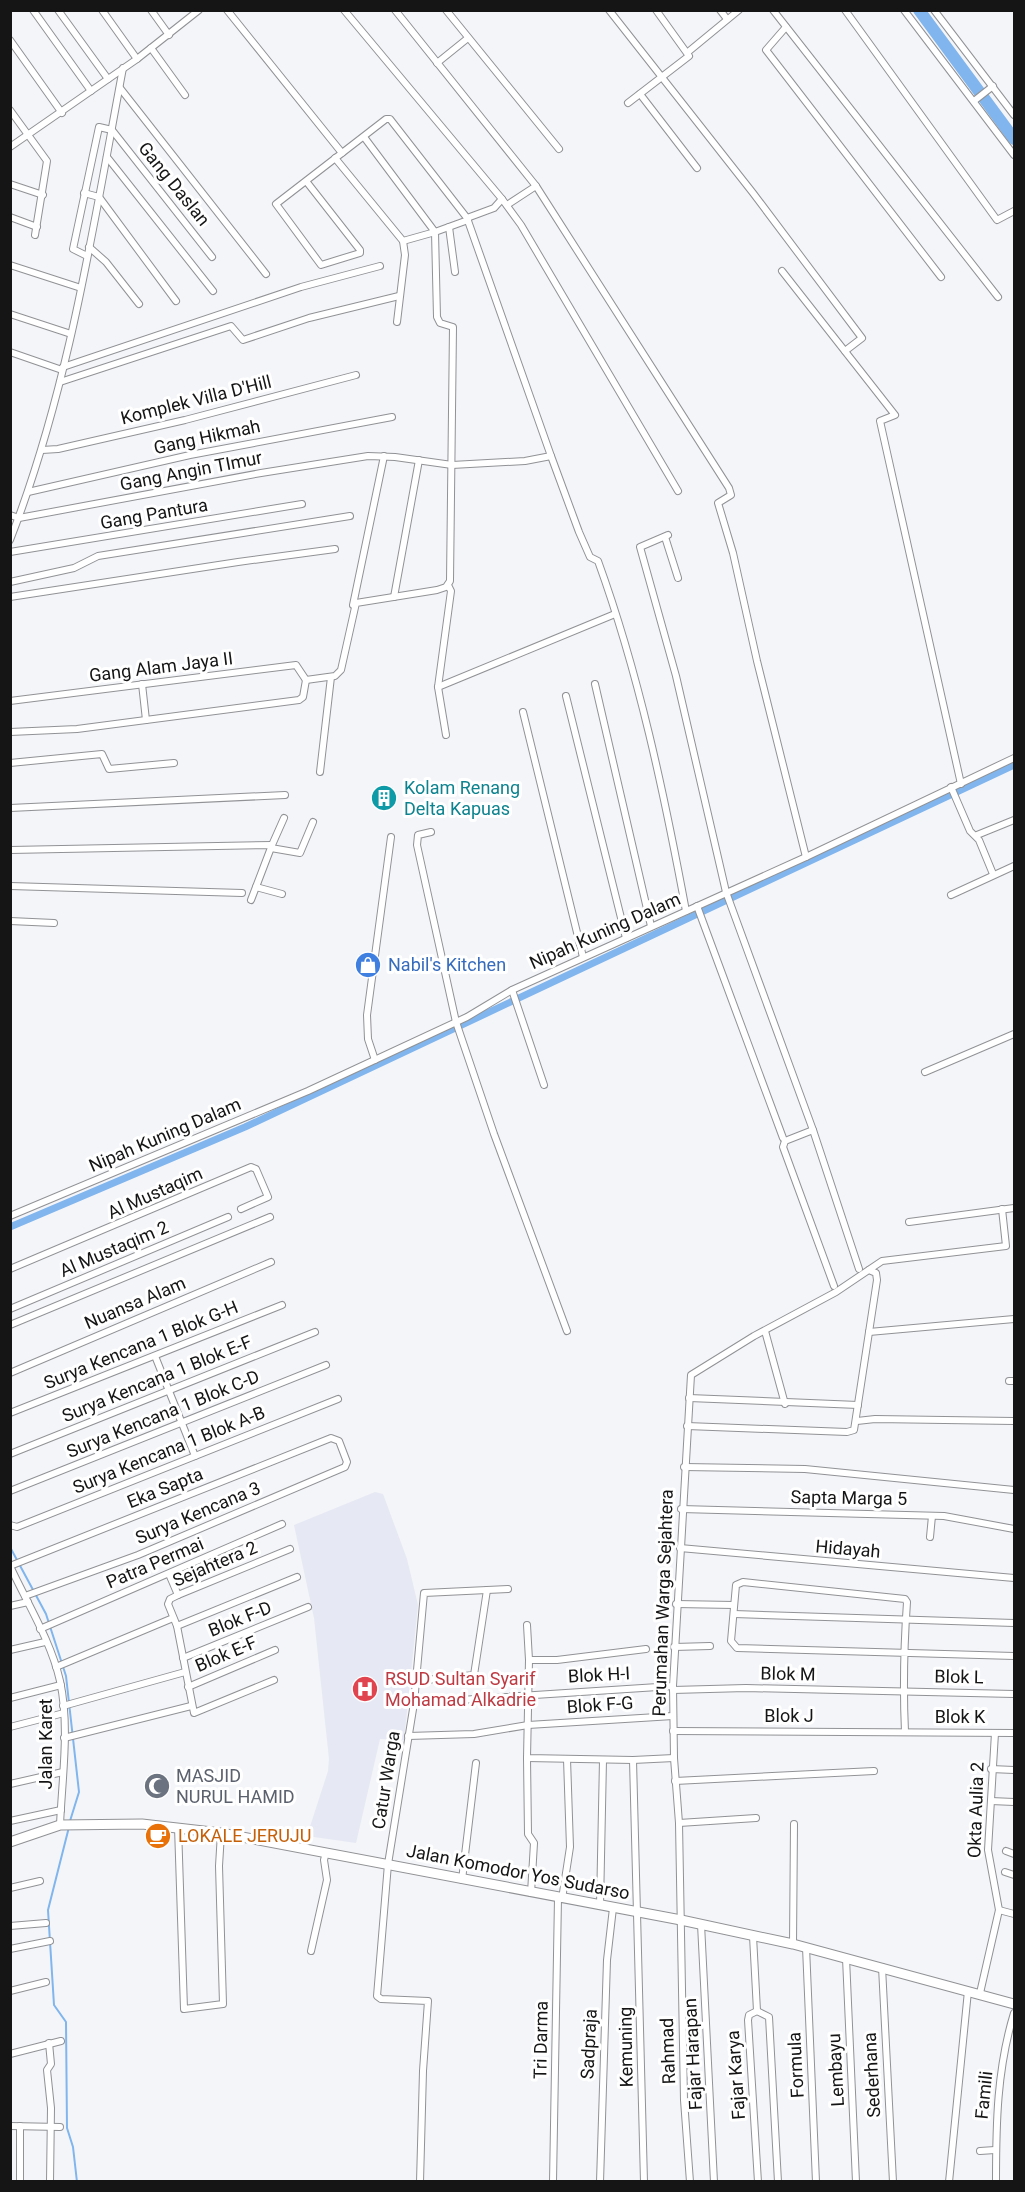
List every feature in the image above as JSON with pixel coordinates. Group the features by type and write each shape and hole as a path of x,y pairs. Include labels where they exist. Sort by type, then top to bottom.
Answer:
{"street":[{"path":"33,10 91,91"},
{"path":"58,10 108,79"},
{"path":"102,10 137,59"},
{"path":"151,10 169,35"},
{"path":"227,10 275,73 342,153"},
{"path":"344,10 504,202 560,290 678,491"},
{"path":"396,10 536,186 729,488 731,495 719,506 733,553 757,661 806,857"},
{"path":"446,10 559,149"},
{"path":"609,10 782,230 862,338 845,351"},
{"path":"656,10 688,55"},
{"path":"720,10 727,19"},
{"path":"628,103 662,78 739,10"},
{"path":"773,10 998,297"},
{"path":"845,10 997,220 1014,211"},
{"path":"904,10 1014,154"},
{"path":"934,10 1014,115"},
{"path":"10,147 137,59 169,35 194,12"},
{"path":"786,27 766,50 941,277"},
{"path":"437,63 468,38"},
{"path":"10,40 62,113"},
{"path":"151,48 185,95"},
{"path":"10,540 42,450 60,382 81,288 123,68"},
{"path":"974,101 993,87"},
{"path":"120,88 266,274"},
{"path":"640,94 697,168"},
{"path":"10,110 47,161 35,236"},
{"path":"306,181 360,250 360,253 321,265 277,203 386,119 390,119 467,220 579,532 590,557 598,561 615,614 643,709 686,911"},
{"path":"87,256 73,250 84,193 97,128 112,130"},
{"name":"Gang Daslan","path":"112,130 212,256"},
{"path":"364,137 435,232 437,317 440,323 453,327 448,585 451,591 438,687 446,735"},
{"path":"107,157 213,291"},
{"path":"335,158 403,241 405,255 397,322"},
{"path":"90,164 105,168"},
{"path":"10,184 43,195"},
{"path":"403,241 467,220 536,186"},
{"path":"84,193 99,197 176,301"},
{"path":"10,217 37,226"},
{"path":"449,227 455,272"},
{"path":"89,247 106,262 139,304"},
{"path":"10,265 81,288"},
{"path":"10,352 63,369 301,287 380,266"},
{"path":"782,271 895,416 880,421 961,784"},
{"path":"60,382 231,326 242,340 309,318 399,296"},
{"path":"10,314 70,334"},
{"name":"Komplek Villa D'Hill","path":"42,450 185,420 356,375"},
{"name":"Gang Hikmah","path":"28,492 190,455 392,417"},
{"name":"Gang Angin TImur","path":"19,518 261,473 368,456 452,465 525,461 551,456"},
{"path":"10,732 77,729 300,700 303,697 306,680 331,676 341,670 384,456"},
{"path":"394,597 419,460"},
{"name":"Gang Pantura","path":"10,552 302,504"},
{"path":"10,515 19,518"},
{"path":"10,582 74,568 98,556 350,516"},
{"path":"678,578 667,536 640,547 676,676 726,893 813,1130 859,1269"},
{"path":"10,597 335,549"},
{"path":"353,605 429,592 448,585"},
{"path":"438,687 615,614"},
{"name":"Gang Alam Jaya II","path":"10,700 296,665 306,680"},
{"path":"320,772 331,676"},
{"path":"142,684 146,720"},
{"path":"595,684 651,926"},
{"path":"566,696 626,938"},
{"path":"523,712 583,957"},
{"path":"10,763 102,754 109,769 174,763"},
{"name":"Nipah Kuning Dalam","path":"10,1216 457,1025 515,996 583,957 953,791 961,784 1014,758"},
{"path":"953,791 970,831 977,835 993,874"},
{"path":"10,808 285,795"},
{"path":"251,900 284,818"},
{"path":"977,835 1014,820"},
{"path":"10,850 272,847 300,853 313,822"},
{"path":"431,832 418,836 417,845 457,1025 494,1134 567,1331"},
{"path":"375,1060 368,1039 367,1015 391,837"},
{"path":"951,896 993,874 1014,866"},
{"path":"10,886 242,892"},
{"path":"256,888 282,894"},
{"path":"697,906 783,1138"},
{"path":"10,921 54,922"},
{"path":"515,996 544,1085"},
{"path":"925,1072 1014,1034"},
{"path":"813,1130 785,1140 783,1147 834,1286"},
{"name":"Al Mustaqim","path":"10,1269 251,1167 256,1169 268,1197 241,1209"},
{"path":"909,1222 1014,1208"},
{"path":"785,1404 765,1331 836,1292 882,1261 1006,1246 1002,1209"},
{"name":"Al Mustaqim 2","path":"10,1309 228,1217"},
{"path":"10,1325 270,1218"},
{"name":"Nuansa Alam","path":"10,1372 271,1262"},
{"path":"687,1426 848,1432 854,1430 877,1280 876,1273 869,1270"},
{"name":"Surya Kencana 1 Blok G-H","path":"10,1413 282,1305"},
{"path":"869,1332 1014,1319"},
{"name":"Perumahan Warga Sejahtera","path":"681,1920 673,1688 681,1509 690,1379 693,1372 765,1331"},
{"name":"Surya Kencana 1 Blok E-F","path":"10,1454 315,1332"},
{"path":"155,1356 195,1456"},
{"name":"Surya Kencana 1 Blok C-D","path":"10,1491 326,1365"},
{"path":"689,1398 785,1404 858,1405"},
{"name":"Surya Kencana 1 Blok A-B","path":"10,1525 16,1527 338,1399"},
{"path":"857,1421 875,1419 1014,1421"},
{"name":"Eka Sapta","path":"11,1568 331,1438"},
{"name":"Surya Kencana 3","path":"10,1606 41,1590 138,1555 345,1467 347,1462 339,1441 331,1438"},
{"path":"684,1467 805,1469 1014,1490"},
{"name":"Sapta Marga 5","path":"681,1509 932,1516 1014,1528"},
{"path":"930,1537 932,1516"},
{"name":"Patra Permai","path":"41,1628 282,1524"},
{"name":"Hidayah","path":"680,1548 1014,1578"},
{"name":"Sejahtera 2","path":"192,1706 177,1626 168,1601 290,1549"},
{"name":"Jalan Karet","path":"11,1568 27,1597 45,1642 58,1666 66,1738 61,1825"},
{"path":"169,1574 178,1595"},
{"path":"177,1626 297,1577"},
{"path":"905,1732 903,1691 906,1653 907,1602 903,1598 743,1582 736,1585 730,1641 737,1648 906,1653 1014,1656"},
{"path":"416,1681 474,1675 487,1590 508,1589"},
{"name":"Catur Warga","path":"420,2181 422,2080 428,2001 377,1997 388,1864 414,1703 424,1593 487,1590"},
{"path":"676,1604 734,1605"},
{"name":"Blok F-D","path":"183,1658 308,1607"},
{"path":"734,1614 1014,1623"},
{"name":"Sejahtera 2","path":"58,1666 173,1617"},
{"path":"527,1625 529,1660 528,1834 534,1843 531,1893"},
{"path":"10,1650 45,1642"},
{"path":"674,1647 710,1646"},
{"path":"529,1660 556,1660 646,1649"},
{"name":"Blok E-F","path":"188,1687 275,1650"},
{"path":"10,1727 77,1702 185,1672"},
{"path":"66,1738 192,1706 195,1714 274,1680"},
{"path":"10,1698 61,1684"},
{"name":"Blok M","path":"673,1688 903,1691"},
{"name":"Blok H-I","path":"414,1703 528,1694 673,1688"},
{"name":"Blok L","path":"903,1691 1014,1694"},
{"name":"Blok F-G","path":"408,1736 474,1734 528,1725 673,1716"},
{"name":"Blok J","path":"673,1731 905,1732"},
{"name":"Blok K","path":"905,1732 1014,1733"},
{"name":"Okta Aulia 2","path":"980,1993 999,1910 988,1857 991,1769 995,1733"},
{"path":"527,1758 603,1760 674,1758"},
{"name":"Tri Darma","path":"553,2181 560,1899 570,1847 567,1759"},
{"path":"600,1906 603,1760"},
{"name":"Kemuning","path":"633,1760 644,2181"},
{"path":"462,1880 476,1763"},
{"path":"991,1769 1014,1770"},
{"path":"675,1781 874,1771"},
{"path":"10,1784 63,1772"},
{"path":"991,1801 1014,1802"},
{"path":"10,1821 61,1810"},
{"path":"679,1823 756,1818"},
{"name":"Jalan Komodor Yos Sudarso","path":"10,1842 61,1825 77,1824 178,1827 221,1833 701,1924 806,1947 1014,2004"},
{"path":"793,1944 794,1824"},
{"path":"178,1827 184,2009 223,2004 219,1866 221,1833"},
{"path":"1006,1851 1014,1854"},
{"path":"311,1951 327,1880 324,1864 326,1852"},
{"path":"1005,1872 1014,1875"},
{"path":"10,1888 40,1881"},
{"name":"Sadpraja","path":"600,2181 606,1984 613,1908"},
{"path":"999,1910 1014,1914"},
{"name":"Rahmad","path":"681,1920 684,2100 690,2181"},
{"path":"10,1926 45,1923"},
{"name":"Fajar Harapan","path":"701,1924 714,2181"},
{"name":"Fajar Karya","path":"753,1936 757,2011 749,2014 748,2020 758,2181"},
{"path":"10,1949 50,1941"},
{"name":"Formula","path":"806,1947 816,2181"},
{"name":"Lembayu","path":"846,1958 856,2181"},
{"name":"Sederhana","path":"882,1967 893,2181"},
{"path":"10,1991 46,1982"},
{"path":"949,2181 968,1991"},
{"path":"757,2011 769,2016 778,2181"},
{"name":"Famili","path":"996,2181 997,2092 1005,2043 1014,2013"},
{"path":"10,2054 61,2041"},
{"path":"49,2043 51,2064 47,2070 51,2127 50,2181"},
{"path":"10,2126 60,2127"},
{"path":"20,2126 20,2181"},
{"path":"980,2151 995,2150"}],"shaded area":[{"name":"RSUD Sultan Syarif Mohamad Alkadrie","path":"375,1492 383,1494 407,1559 418,1605 404,1740 380,1739 356,1843 307,1836 328,1771 329,1759 314,1618 294,1525"}],"waterway":[{"path":"919,10 1014,139"},
{"path":"10,1227 245,1127 1014,765"},
{"path":"10,1547 46,1614 66,1676 79,1792 70,1821"},
{"path":"69,1827 48,1910 54,2005 66,2022 67,2128 73,2147 77,2182"}],"place":[{"name":"Kolam Renang Delta Kapuas","path":"384,798"},
{"name":"Nabil's Kitchen","path":"368,965"},
{"name":"RSUD Sultan Syarif Mohamad Alkadrie","path":"365,1689"},
{"name":"MASJID NURUL HAMID","path":"157,1786"},
{"name":"LOKALE JERUJU","path":"158,1836"}]}
